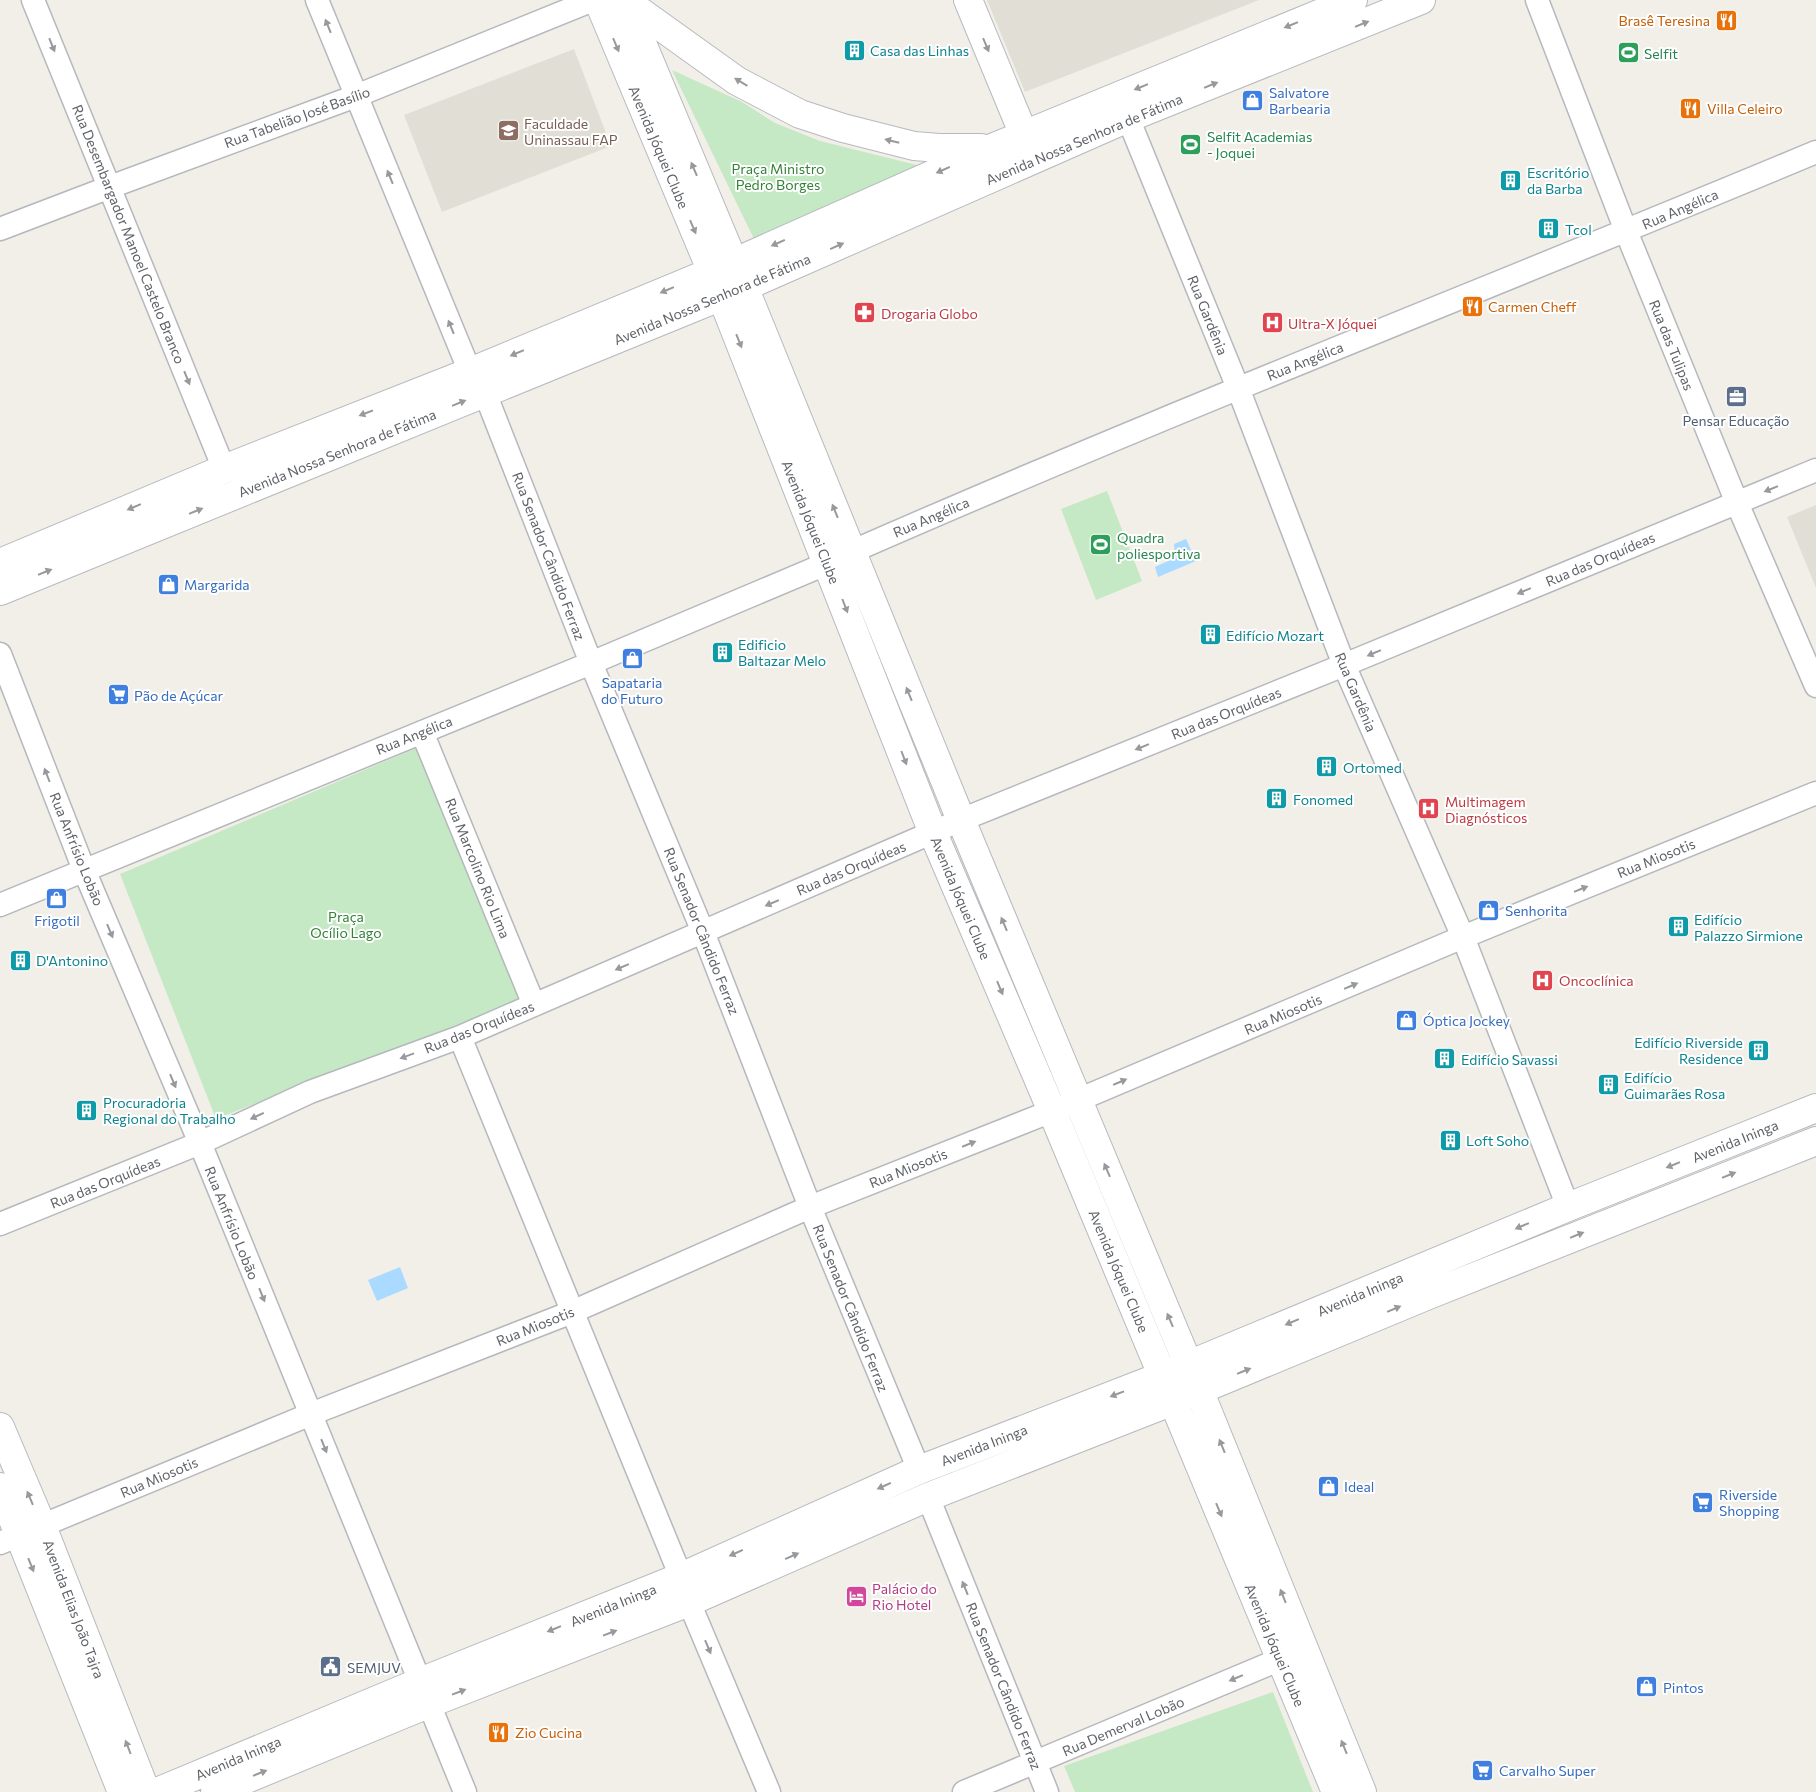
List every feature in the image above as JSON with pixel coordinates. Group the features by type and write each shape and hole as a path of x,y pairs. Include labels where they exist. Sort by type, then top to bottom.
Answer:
{"main road":[{"name":"Avenida Jóquei Clube","path":"598,0 728,279"},
{"name":"Avenida Jóquei Clube","path":"624,0 728,279 840,557 961,820 1199,1390 1362,1792"},
{"path":"624,0 738,80 800,114 842,128 914,146 992,148"},
{"path":"968,0 1024,135"},
{"name":"Avenida Nossa Senhora de Fátima","path":"728,279 992,148 1353,0"},
{"name":"Avenida Nossa Senhora de Fátima","path":"0,591 478,382 728,279 1421,0"},
{"name":"Avenida Nossa Senhora de Fátima","path":"0,563 224,469 478,382"},
{"name":"Avenida Jóquei Clube","path":"840,557 933,832 1052,1111 1336,1792"},
{"name":"Avenida Ininga","path":"685,1589 919,1470 1162,1376 1568,1207 1816,1108"},
{"name":"Avenida Ininga","path":"158,1792 424,1693 685,1589 928,1497 1173,1401 1440,1290 1816,1141"},
{"name":"Avenida Elias João Tajra","path":"0,1427 21,1535 146,1792"},
{"name":"Avenida Elias João Tajra","path":"0,1487 21,1535 122,1792"},
{"name":"Avenida Ininga","path":"215,1792 424,1693"}],"street":[{"name":"Rua Desembargador Manoel Castelo Branco","path":"34,0 224,469"},
{"name":"Rua Senador Cândido Ferraz","path":"317,0 478,382 703,932 810,1207 919,1470"},
{"name":"Rua Tabelião José Basílio","path":"0,229 356,96 593,0"},
{"name":"Rua das Tulipas","path":"1537,0 1626,231 1737,503 1816,686"},
{"name":"Rua Gardênia","path":"1128,118 1238,388 1344,666 1463,937 1568,1207"},
{"name":"Rua Angélica","path":"0,905 592,663 1238,388 1816,152"},
{"name":"Rua das Orquídeas","path":"0,1224 200,1143 310,1092 460,1037 961,820 1344,666 1816,470"},
{"name":"Rua Anfrísio Lobão","path":"0,654 84,870 200,1143 466,1792"},
{"name":"Rua Marcolino Rio Lima","path":"422,732 534,1005"},
{"name":"Rua Miosotis","path":"21,1535 311,1414 572,1312 810,1207 1052,1111 1337,992 1463,937 1816,793"},
{"path":"460,1037 769,1792"},
{"name":"Rua Senador Cândido Ferraz","path":"928,1497 1047,1792"},
{"name":"Rua Demerval Lobão","path":"964,1792 1281,1659"}],"shaded area":[{"path":"987,0 1259,0 1025,92"},
{"name":"Faculdade Uninassau FAP","path":"574,49 611,146 442,212 404,115"},
{"path":"1816,505 1816,588 1787,517"}],"green space":[{"name":"Praça Ministro Pedro Borges","path":"672,70 742,102 775,123 820,141 925,167 755,241"},
{"name":"Quadra poliesportiva","path":"1107,491 1142,581 1096,600 1061,509"},
{"name":"Praça Ocílio Lago","path":"421,746 523,999 216,1119 120,874"},
{"path":"1273,1692 1313,1792 1075,1792 1064,1766"}],"water":[{"path":"1186,539 1196,561 1158,577 1155,567 1168,561 1175,555 1174,544"},
{"path":"400,1267 408,1288 377,1301 368,1280"}],"place":[{"name":"Brasê Teresina","path":"1726,20"},
{"name":"Casa das Linhas","path":"854,50"},
{"name":"Selfit","path":"1628,53"},
{"name":"Salvatore Barbearia","path":"1253,100"},
{"name":"Villa Celeiro","path":"1691,108"},
{"name":"Faculdade Uninassau FAP","path":"508,131"},
{"name":"Selfit Academias - Joquei","path":"1191,144"},
{"name":"Escritório da Barba","path":"1511,180"},
{"name":"Tcol","path":"1549,229"},
{"name":"Carmen Cheff","path":"1472,306"},
{"name":"Drogaria Globo","path":"865,313"},
{"name":"Ultra-X Jóquei","path":"1272,323"},
{"name":"Pensar Educação","path":"1736,397"},
{"name":"Quadra poliesportiva","path":"1101,545"},
{"name":"Margarida","path":"168,584"},
{"name":"Edifício Mozart","path":"1210,635"},
{"name":"Edificio Baltazar Melo","path":"722,652"},
{"name":"Sapataria do Futuro","path":"632,659"},
{"name":"Pão de Açúcar","path":"118,695"},
{"name":"Ortomed","path":"1327,767"},
{"name":"Fonomed","path":"1277,799"},
{"name":"Multimagem Diagnósticos","path":"1429,809"},
{"name":"Frigotil","path":"57,898"},
{"name":"Senhorita","path":"1489,910"},
{"name":"Edifício Palazzo Sirmione","path":"1678,927"},
{"name":"D'Antonino","path":"20,960"},
{"name":"Oncoclínica","path":"1543,980"},
{"name":"Óptica Jockey","path":"1407,1020"},
{"name":"Edifício Riverside Residence","path":"1759,1050"},
{"name":"Edifício Savassi","path":"1445,1059"},
{"name":"Edifício Guimarães Rosa","path":"1608,1085"},
{"name":"Procuradoria Regional do Trabalho","path":"87,1110"},
{"name":"Loft Soho","path":"1450,1140"},
{"name":"Ideal","path":"1328,1486"},
{"name":"Riverside Shopping","path":"1703,1502"},
{"name":"Palácio do Rio Hotel","path":"856,1596"},
{"name":"SEMJUV","path":"331,1667"},
{"name":"Pintos","path":"1647,1687"},
{"name":"Zio Cucina","path":"499,1732"},
{"name":"Carvalho Super","path":"1483,1770"}]}
